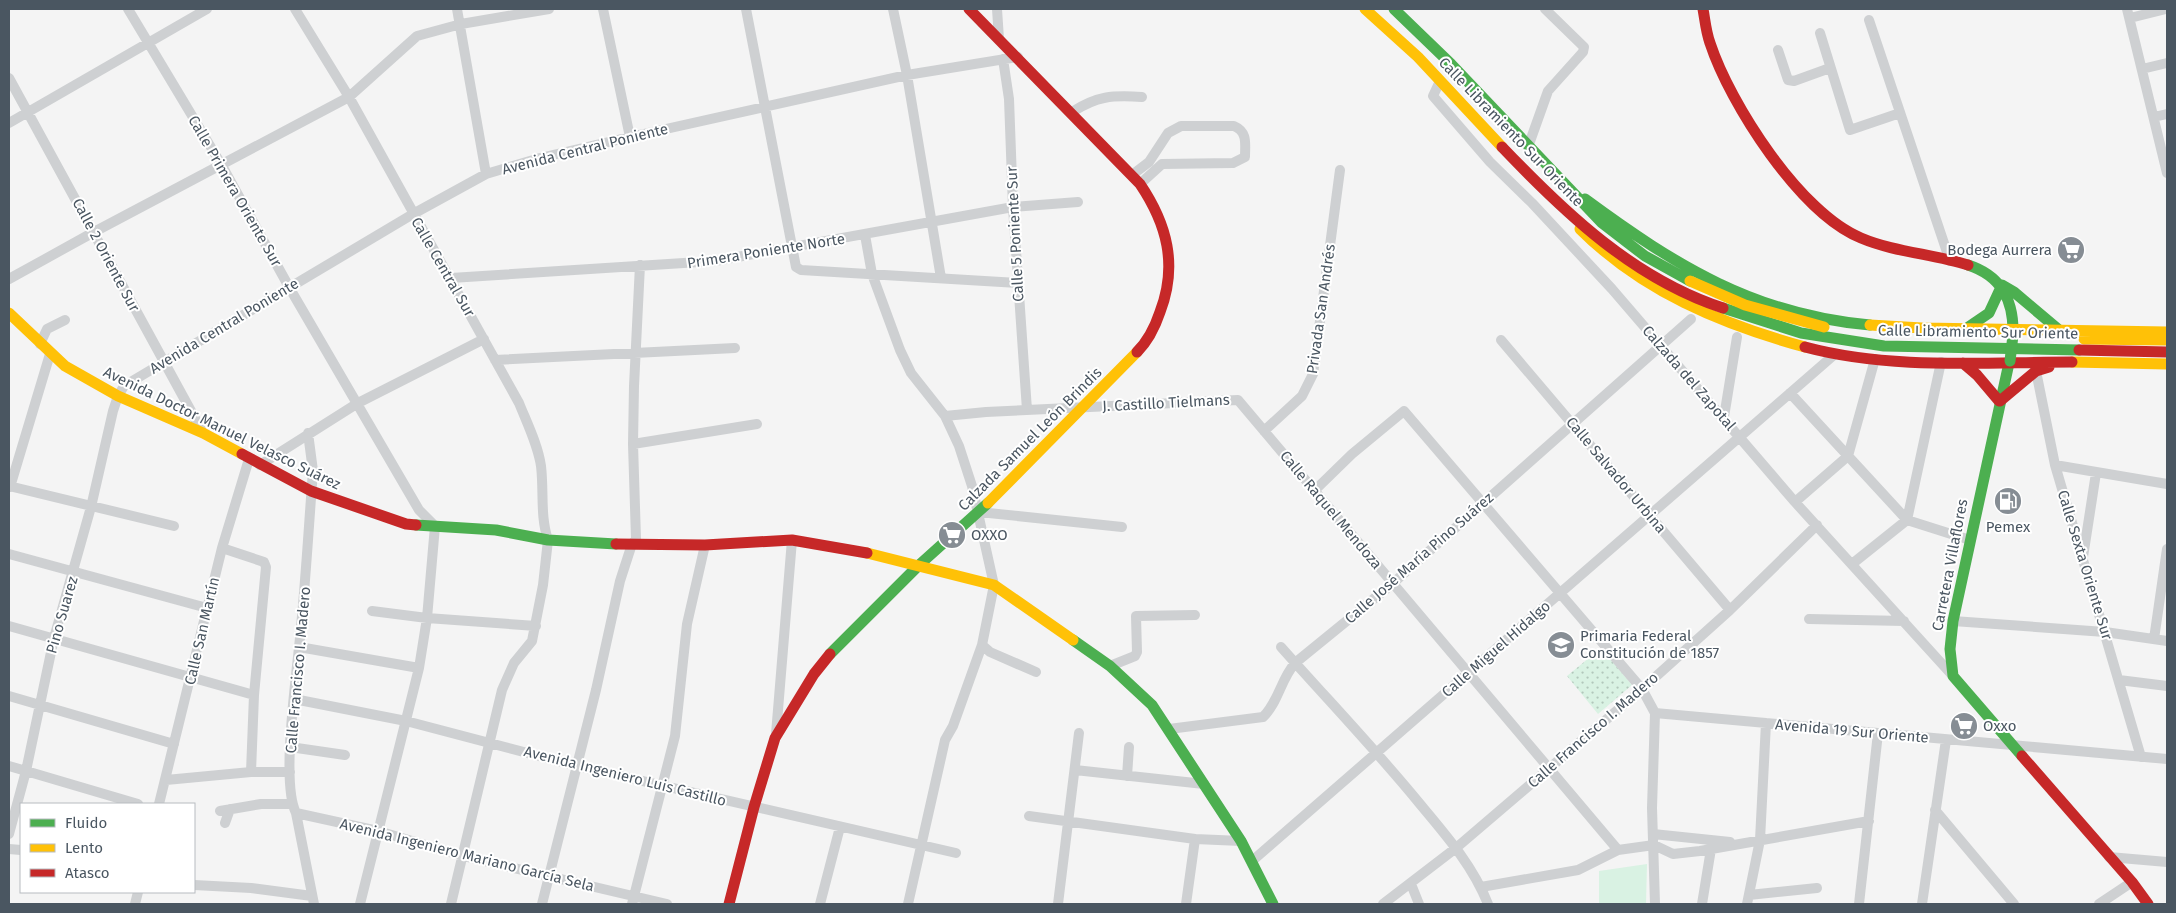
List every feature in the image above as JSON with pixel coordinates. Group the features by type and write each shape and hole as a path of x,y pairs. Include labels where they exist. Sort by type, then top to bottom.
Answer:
{"street":[{"name":"Calle Primera Oriente Sur","path":"128,9 221,164 289,287 419,510 435,526"},
{"path":"9,123 207,9"},
{"name":"Calle Central Sur","path":"295,9 350,97 519,403 532,436 540,464 544,529 548,540 536,626 532,641 514,663 502,690 451,904"},
{"path":"457,9 486,174"},
{"path":"9,279 221,164 350,97 417,36 460,24 549,9"},
{"path":"603,9 630,137"},
{"path":"746,9 796,267 801,270 1018,283"},
{"path":"893,9 908,75 941,278"},
{"name":"Calzada Samuel León Brindis","path":"729,904 754,807 776,738 814,674 835,648 918,566 978,512 1146,343 1157,324 1169,286 1171,262 1167,233 1160,214 1140,184 970,9"},
{"path":"997,9 999,39"},
{"name":"Calle Libramiento Sur Oriente","path":"1365,9 1440,81 1552,199 1612,250 1672,286 1706,302 1801,333 1884,346 2167,352"},
{"name":"Calle Libramiento Sur Oriente","path":"1394,9 1423,36 1562,182 1622,240 1657,264 1725,296 1769,314 1810,325 1855,333 1934,339 2167,340"},
{"path":"1528,147 1548,91 1583,52 1584,48 1547,9"},
{"path":"1703,9 1710,45 1728,85 1769,152 1806,200 1847,232 1867,241 1968,265 1985,272 2014,292 2059,330"},
{"path":"2166,9 2128,13 2167,173"},
{"path":"1869,20 1950,261"},
{"path":"1820,32 1850,130 1900,113"},
{"path":"1778,50 1788,80 1794,81 1830,68"},
{"name":"Avenida Central Poniente","path":"118,396 124,386 413,214 486,174 540,158 908,75 1018,57"},
{"name":"Calle 5 Poniente Sur","path":"1003,59 1009,99 1013,207 1027,410"},
{"path":"2142,68 2167,63"},
{"name":"Calle 2 Oriente Sur","path":"9,78 203,433"},
{"name":"Calzada del Zapotal","path":"1440,81 1433,96 1490,162 1532,203 1612,290 1724,417 1795,502 1953,676"},
{"path":"1072,112 1089,101 1102,97 1142,97"},
{"path":"1450,115 1460,104"},
{"path":"2154,117 2167,114"},
{"path":"1132,175 1149,162 1168,133 1181,126 1234,126 1241,129 1245,138 1244,157 1233,163 1162,164 1140,184"},
{"name":"Privada San Andrés","path":"1264,431 1302,396 1313,374 1340,170"},
{"path":"1562,182 1625,229 1694,273 1773,306 1845,322 1895,328 2013,332 2059,330 2167,332"},
{"path":"1552,199 1600,251 1634,276 1666,295 1701,313 1802,347 1835,354 1875,359 1964,363 2070,362 2167,364"},
{"name":"Primera Poniente Norte","path":"451,278 715,261 792,246 865,236 1013,207 1078,202"},
{"path":"865,236 872,274 904,358 911,373 944,416 959,446 978,512 994,585 982,645 953,726 945,740 908,904"},
{"path":"542,904 577,766 620,581 632,544 636,539 633,444 640,265"},
{"path":"1964,330 1989,313 2002,285"},
{"name":"Carretera Villaflores","path":"1953,676 1950,649 1953,621 1999,401 2009,362 2013,332 2012,311 2002,285"},
{"name":"Avenida Doctor Manuel Velasco Suárez","path":"9,313 50,354 65,366 118,396 203,433 311,491 384,518 406,524 496,530 548,540 598,544 705,545 792,540 856,552 994,585 1110,666 1138,690 1168,729 1242,841 1273,904"},
{"name":"Calle José María Pino Suárez","path":"1168,729 1257,720 1263,717 1269,712 1288,671 1295,662 1392,584 1662,347 1691,319"},
{"path":"40,344 47,329 65,320"},
{"path":"1724,417 1737,337"},
{"path":"260,465 358,403 484,339"},
{"name":"Calle Salvador Urbina","path":"1501,340 1730,610"},
{"path":"495,360 735,348"},
{"path":"50,354 9,486 174,526"},
{"name":"Calle Miguel Hidalgo","path":"1252,862 1835,354"},
{"path":"1795,502 1848,456 1875,359"},
{"path":"1852,564 1907,520 1941,362"},
{"path":"1964,363 1999,401 2036,371 2070,362"},
{"name":"Calle Sexta Oriente Sur","path":"2036,371 2055,465 2141,757"},
{"path":"1790,393 1907,520 1970,540"},
{"name":"Pino Suarez","path":"9,834 26,771 54,638 91,507 118,396"},
{"name":"Calle Raquel Mendoza","path":"1238,400 1618,850"},
{"name":"J. Castillo Tielmans","path":"944,416 1238,400"},
{"path":"1314,490 1352,454 1404,411 1642,688 1655,713 1653,834 1655,904"},
{"path":"633,444 758,424"},
{"name":"Calle Francisco I. Madero","path":"308,433 313,471 290,747 290,772 294,809 313,900"},
{"name":"Calle San Martín","path":"158,803 166,780 222,548 249,459"},
{"path":"2055,465 2167,484"},
{"path":"2083,560 2096,472"},
{"path":"978,512 1122,526"},
{"name":"Calle Francisco I. Madero","path":"1383,904 1456,848 1642,688 1730,610 1817,525"},
{"path":"360,904 419,668 427,618 435,526"},
{"path":"776,738 792,540"},
{"path":"633,900 675,736 688,624 705,545"},
{"path":"222,548 264,562 266,566 254,695 251,772"},
{"path":"2154,639 2167,548"},
{"path":"9,554 74,570 207,608"},
{"path":"372,611 427,618 536,626"},
{"path":"1110,666 1135,656 1137,652 1136,616 1195,615"},
{"path":"1809,619 1904,621"},
{"path":"1953,621 2105,632 2167,641"},
{"path":"9,626 254,695"},
{"path":"982,645 990,652 1036,672"},
{"path":"1281,646 1378,752 1456,848 1481,887 1488,904"},
{"path":"299,647 419,668"},
{"path":"1953,676 2011,746 2132,882 2148,904"},
{"path":"2119,680 2167,686"},
{"path":"9,696 174,744"},
{"name":"Avenida Ingeniero Luis Castillo","path":"294,699 406,721 577,766 956,853"},
{"name":"Avenida 19 Sur Oriente","path":"1655,713 2167,759"},
{"path":"1766,723 1760,840 1748,900 1817,888"},
{"path":"1058,904 1079,733"},
{"path":"1859,904 1878,733"},
{"path":"1922,904 1946,740"},
{"path":"290,747 345,754"},
{"path":"1127,776 1129,747"},
{"path":"9,766 135,803"},
{"path":"1075,770 1204,784"},
{"path":"166,780 251,772 290,772"},
{"name":"Avenida Ingeniero Mariano García Sela","path":"225,824 225,810 260,804 294,809 463,856 549,876 633,900 667,904"},
{"path":"1935,810 2014,904"},
{"path":"1029,816 1195,839 1242,841"},
{"path":"1481,887 1578,870 1618,850 1654,845 1673,854 1868,821"},
{"path":"820,904 840,827"},
{"path":"1653,834 1738,843"},
{"path":"1186,904 1195,839"},
{"path":"1702,904 1711,849"},
{"path":"2109,857 2167,862"},
{"path":"2099,904 2132,882"},
{"path":"1411,884 1419,904"},
{"path":"195,885 251,888 313,900"}],"green space":[{"path":"1601,648 1632,685 1598,714 1567,676"},
{"path":"1647,864 1646,904 1599,904 1599,871"}],"traffic: fast":[{"path":"1394,9 1451,64 1602,223 1645,256 1690,281"},
{"path":"1585,199 1652,246 1718,283 1790,311 1870,325"},
{"path":"1968,265 1990,276 2004,291 2011,311 2013,335"},
{"path":"1967,328 1989,313 2002,285 2014,292 2059,330"},
{"path":"1723,308 1801,333 1884,346 2079,350"},
{"path":"2010,361 2013,335"},
{"path":"2009,363 1953,621 1950,649 1953,676 2022,756"},
{"path":"830,654 918,566 988,503"},
{"path":"416,525 496,530 548,540 616,544"},
{"path":"1073,640 1110,666 1152,705 1241,841 1273,904"}],"traffic: slow":[{"path":"1365,9 1418,57 1502,147"},
{"path":"1580,229 1604,251 1630,270 1656,288 1684,303 1743,328 1805,347"},
{"path":"1690,281 1745,305 1824,327"},
{"path":"9,313 65,366 118,396 203,433 242,454"},
{"path":"1870,325 1922,328 2167,332"},
{"path":"2084,339 2167,340"},
{"path":"988,503 1137,352"},
{"path":"2072,362 2167,364"},
{"path":"867,553 994,585 1073,640"}],"traffic: jam":[{"path":"969,9 1140,184 1157,214 1167,245 1169,261 1168,278 1156,323 1148,338 1137,352"},
{"path":"1703,9 1710,43 1733,96 1770,154 1814,206 1838,225 1874,243 1968,265"},
{"path":"1502,147 1576,219 1631,262 1660,280 1723,308"},
{"path":"1805,347 1870,359 1904,362 2072,362"},
{"path":"2079,350 2167,352"},
{"path":"1963,363 1977,375 1999,401"},
{"path":"2000,401 2036,371 2049,367"},
{"path":"242,454 311,491 406,524 416,525"},
{"path":"616,544 705,545 792,540 867,553"},
{"path":"729,904 754,807 775,738 814,674 830,654"},
{"path":"2022,756 2132,882 2148,904"}],"place":[{"name":"Bodega Aurrera","path":"2071,250"},
{"name":"Pemex","path":"2008,501"},
{"name":"OXXO","path":"952,535"},
{"name":"Primaria Federal Constitución de 1857","path":"1561,645"},
{"name":"Oxxo","path":"1964,726"}]}
